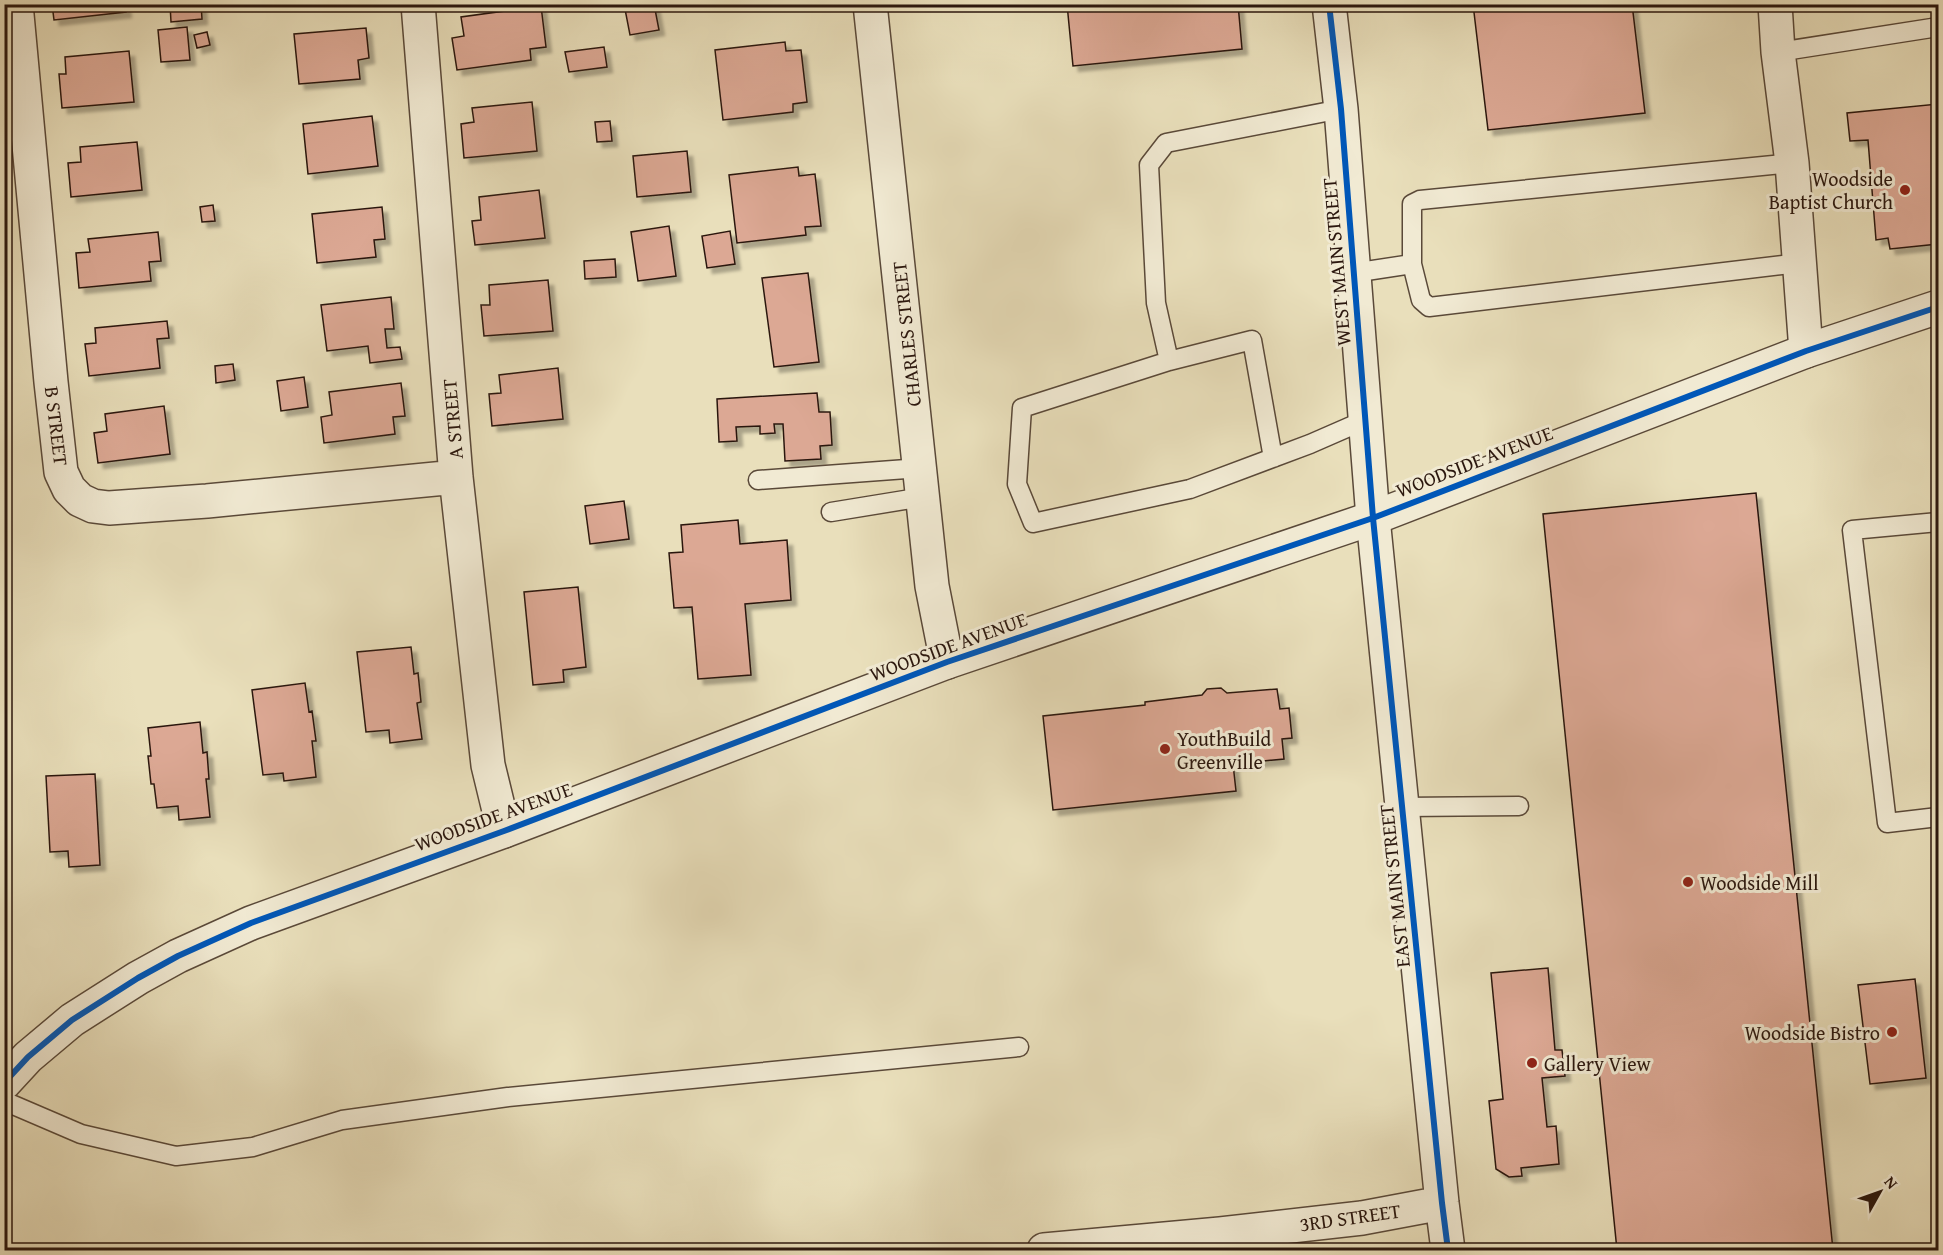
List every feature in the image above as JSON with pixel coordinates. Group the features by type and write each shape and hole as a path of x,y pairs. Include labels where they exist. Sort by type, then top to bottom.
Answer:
{"street":[{"name":"B STREET","path":"16,4 51,382 62,472 69,489 80,500 93,506 109,508 456,477"},
{"name":"A STREET","path":"417,4 456,477 488,765 504,831"},
{"name":"CHARLES STREET","path":"870,4 932,586 947,662"},
{"name":"WEST MAIN STREET","path":"1329,4 1341,110 1373,518"},
{"path":"1775,4 1806,351"},
{"name":"WOODSIDE AVENUE","path":"4,1083 28,1057 72,1020 138,978 178,956 251,923 504,831 947,662 1373,518 1806,351 1938,307"},
{"name":"EAST MAIN STREET","path":"1373,518 1448,1251"},
{"name":"3RD STREET","path":"1044,1251 1362,1218 1442,1203"}],"lane":[{"path":"1778,52 1938,27"},
{"path":"1169,361 1156,303 1149,165 1166,143 1341,110"},
{"path":"1791,163 1420,200 1412,204 1412,264 1421,300 1429,307 1799,263"},
{"path":"1353,273 1412,264"},
{"path":"1273,458 1252,340 1169,361 1022,408 1017,484 1033,523 1190,489 1273,458 1365,420"},
{"path":"758,480 922,482"},
{"path":"831,512 922,482"},
{"path":"1938,522 1852,530 1887,824 1938,817"},
{"path":"1402,807 1519,806"},
{"path":"4,1101 81,1134 176,1156 253,1147 342,1120 508,1097 1019,1047"}],"building":[{"path":"52,4 125,4 126,12 54,20"},
{"path":"170,4 201,4 202,19 171,22"},
{"path":"624,4 654,4 659,30 630,35"},
{"path":"1067,4 1238,4 1242,49 1073,66"},
{"path":"1473,4 1632,4 1645,113 1488,130"},
{"path":"541,6 546,47 530,49 531,60 457,70 452,38 464,36 461,17"},
{"path":"187,27 190,60 161,62 158,30"},
{"path":"366,28 369,58 358,60 360,79 299,84 294,34"},
{"path":"207,32 210,45 197,48 194,35"},
{"path":"785,42 786,51 801,50 807,102 793,104 793,112 723,120 715,50"},
{"path":"604,47 607,67 569,72 565,52"},
{"path":"129,51 134,102 62,108 59,74 66,74 65,57"},
{"path":"532,102 537,151 464,158 461,124 474,122 472,108"},
{"name":"Woodside Baptist Church","path":"1938,104 1938,244 1890,249 1888,238 1876,240 1868,140 1850,141 1847,113"},
{"path":"372,116 378,166 308,174 303,124"},
{"path":"610,121 612,141 597,142 595,122"},
{"path":"137,142 142,190 71,197 68,163 81,162 80,147"},
{"path":"687,151 691,192 637,197 633,156"},
{"path":"798,167 799,176 815,174 821,226 805,227 806,235 737,243 729,175"},
{"path":"539,190 545,238 475,245 472,221 481,220 479,197"},
{"path":"213,205 215,221 202,222 200,207"},
{"path":"382,207 385,239 374,240 376,257 317,263 312,214"},
{"path":"669,226 676,276 638,281 631,232"},
{"path":"730,231 735,264 707,268 702,236"},
{"path":"158,232 161,261 149,262 151,281 79,288 76,253 90,252 88,239"},
{"path":"615,259 616,277 585,279 584,261"},
{"path":"808,273 819,362 774,367 762,278"},
{"path":"548,280 553,331 484,336 481,305 490,305 489,285"},
{"path":"391,297 394,329 385,329 387,348 400,347 402,359 370,363 368,346 327,351 321,305"},
{"path":"167,321 169,338 157,339 160,368 89,376 85,344 96,343 95,328"},
{"path":"233,364 235,380 216,383 215,366"},
{"path":"558,368 563,419 492,426 489,394 501,393 499,375"},
{"path":"304,377 308,407 281,411 277,381"},
{"path":"401,383 405,416 393,417 395,434 324,443 321,417 332,415 329,392"},
{"path":"817,393 819,412 830,412 832,445 820,446 821,459 785,461 783,424 774,424 775,433 760,434 760,426 736,427 737,441 719,442 717,399"},
{"path":"164,406 170,454 98,463 94,433 107,431 105,414"},
{"name":"Woodside Mill","path":"1756,493 1833,1250 1617,1250 1543,514"},
{"path":"624,501 629,539 590,544 585,506"},
{"path":"738,520 740,544 787,540 791,600 745,604 751,675 698,679 692,607 674,608 669,553 683,552 681,525"},
{"path":"578,587 586,667 563,670 564,682 533,685 524,592"},
{"path":"411,647 414,674 418,673 421,702 417,703 422,739 390,743 389,730 366,732 357,652"},
{"path":"305,683 316,741 312,741 316,777 284,781 283,773 263,775 252,690"},
{"name":"YouthBuild Greenville","path":"1221,688 1227,693 1277,689 1280,709 1289,708 1292,738 1282,739 1284,759 1233,764 1236,791 1053,810 1043,716 1145,705 1145,702 1202,695 1207,689"},
{"path":"200,722 203,753 207,752 209,779 206,779 210,817 179,820 178,806 157,808 154,784 151,784 148,728"},
{"path":"95,774 100,865 69,867 68,851 50,852 46,776"},
{"name":"Gallery View","path":"1548,968 1555,1050 1562,1050 1565,1076 1542,1078 1547,1127 1556,1126 1559,1164 1521,1168 1522,1176 1509,1177 1496,1169 1489,1101 1503,1099 1491,973"},
{"name":"Woodside Bistro","path":"1915,979 1926,1078 1870,1084 1858,985"}],"cycle path":[{"path":"1329,4 1341,109 1373,518 1448,1250"},
{"path":"4,1083 28,1057 72,1020 138,978 178,956 251,923 504,831 947,662 1373,518 1806,351 1938,307"}],"place":[{"name":"Woodside Baptist Church","path":"1905,190"},
{"name":"YouthBuild Greenville","path":"1165,749"},
{"name":"Woodside Mill","path":"1688,882"},
{"name":"Woodside Bistro","path":"1892,1032"},
{"name":"Gallery View","path":"1532,1063"}]}
